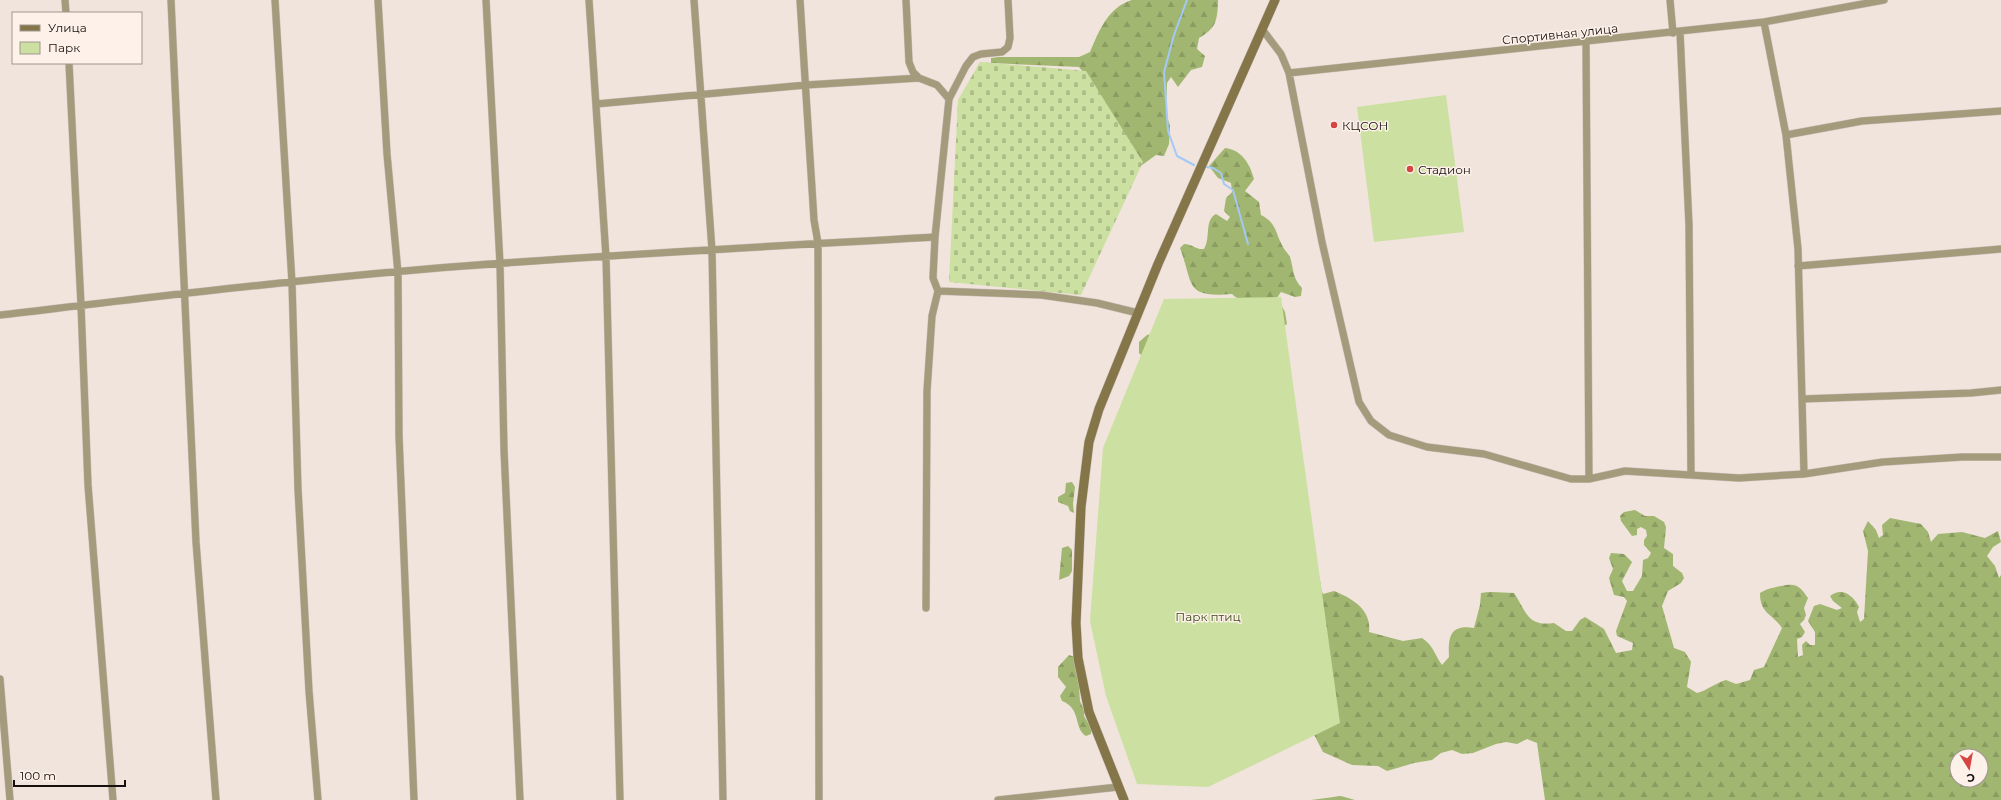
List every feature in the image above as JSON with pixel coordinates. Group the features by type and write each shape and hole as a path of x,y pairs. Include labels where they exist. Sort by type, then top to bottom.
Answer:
{"main road":[{"path":"1124,800 1089,712 1078,658 1076,623 1081,507 1089,442 1099,409 1158,264 1275,0"}],"street":[{"path":"65,0 66,12"},
{"path":"171,0 196,542 216,800"},
{"path":"275,0 292,283 298,489 309,691 318,800"},
{"path":"378,0 387,154 398,273 399,436 414,800"},
{"path":"486,0 500,264 504,450 520,800"},
{"path":"589,0 606,257 620,800"},
{"path":"694,0 712,250 723,800"},
{"path":"800,0 814,220 818,243 819,800"},
{"path":"906,0 909,62 912,72 919,78 937,85 949,99"},
{"path":"926,608 927,391 932,316 938,291 933,278 935,237 949,99 966,66 973,57 981,54 1002,52 1008,47 1010,38 1008,0"},
{"path":"1670,0 1677,33 1689,225 1691,476"},
{"name":"Спортивная улица","path":"1289,73 1677,33 1764,22 1884,0"},
{"path":"1764,22 1786,135 1798,266 1804,474"},
{"path":"1262,28 1281,54 1289,73 1322,242 1359,402 1372,421 1389,435 1427,447 1484,454 1571,478 1589,479 1625,471 1739,478 1804,474 1883,462 1962,456 2001,457"},
{"path":"1586,42 1589,479"},
{"path":"69,64 88,485 113,800"},
{"path":"596,104 806,85 919,78"},
{"path":"1786,135 1862,121 2001,111"},
{"path":"0,315 292,283 500,264 818,243 935,237"},
{"path":"1798,266 2001,249"},
{"path":"938,291 1041,296 1097,303 1138,313"},
{"path":"1802,399 1971,393 2001,390"},
{"path":"0,679 10,800"},
{"path":"998,800 1118,787"}],"green space":[{"path":"1132,0 1218,0 1218,2 1217,15 1214,24 1209,31 1199,38 1197,49 1205,56 1202,67 1191,70 1178,87 1171,77 1167,83 1166,113 1170,126 1169,144 1164,156 1156,155 1131,173 1091,82 1079,67 991,63 991,58 1079,57 1090,52 1101,28 1111,14 1124,3"},
{"path":"980,62 1086,71 1143,162 1081,295 949,282 958,100"},
{"name":"Стадион","path":"1446,95 1464,232 1374,242 1357,107"},
{"path":"1225,148 1231,149 1241,155 1248,163 1254,179 1245,191 1259,202 1261,215 1273,225 1280,242 1290,257 1295,277 1302,288 1301,296 1295,297 1281,292 1274,302 1252,302 1236,298 1232,294 1206,294 1198,291 1193,286 1180,248 1184,244 1199,249 1204,249 1210,220 1212,217 1216,214 1227,221 1230,217 1224,211 1226,198 1232,192 1231,183 1218,178 1209,166"},
{"name":"Парк птиц","path":"1281,297 1340,723 1208,787 1137,784 1106,696 1090,621 1103,448 1164,299"},
{"path":"1280,303 1285,312 1287,324 1278,330 1319,579 1323,594 1334,591 1354,601 1364,611 1367,617 1369,632 1403,641 1422,638 1431,647 1442,665 1449,657 1450,638 1455,630 1466,627 1474,628 1480,605 1481,593 1485,592 1514,593 1528,616 1533,620 1538,623 1545,624 1554,623 1566,631 1572,631 1580,620 1585,617 1604,629 1616,653 1632,650 1633,643 1617,636 1616,631 1627,601 1624,597 1614,595 1609,578 1613,569 1609,558 1611,553 1624,554 1632,562 1622,581 1627,591 1633,591 1642,576 1643,560 1648,558 1651,553 1644,545 1644,540 1647,536 1646,530 1641,527 1637,529 1637,535 1632,536 1621,521 1620,516 1624,512 1635,510 1645,516 1654,516 1664,522 1666,527 1664,548 1673,554 1673,566 1682,573 1684,578 1681,583 1668,591 1662,606 1674,648 1685,652 1691,662 1687,687 1697,693 1726,680 1736,684 1750,680 1754,670 1764,667 1782,628 1767,613 1762,605 1760,593 1765,590 1781,586 1794,585 1802,590 1808,598 1804,608 1806,615 1800,624 1805,632 1802,637 1797,639 1798,657 1803,655 1802,645 1806,641 1810,645 1815,645 1815,632 1808,621 1814,606 1820,604 1837,610 1842,608 1833,601 1830,596 1834,593 1843,592 1851,596 1859,607 1857,612 1860,622 1864,619 1868,551 1863,531 1868,521 1876,530 1879,538 1883,535 1882,525 1890,518 1921,524 1928,532 1931,542 1938,534 1962,532 1985,538 1998,531 2001,542 1993,547 1987,556 1995,566 1999,578 2001,575 2001,800 1545,800 1537,743 1527,739 1517,744 1506,742 1496,744 1473,753 1462,754 1452,750 1441,753 1432,760 1414,763 1387,771 1378,766 1352,765 1323,752 1308,723 1147,360 1139,353 1139,342 1147,335"},
{"path":"1072,482 1075,487 1073,504 1074,513 1070,511 1068,506 1058,502 1058,497 1065,493 1066,483"},
{"path":"1068,546 1072,550 1072,571 1069,576 1059,580 1062,548"},
{"path":"1069,655 1077,659 1080,701 1084,710 1084,716 1091,728 1091,734 1086,736 1082,733 1075,713 1068,704 1062,701 1060,696 1066,687 1058,677 1058,667"},
{"path":"1341,796 1355,800 1311,800"}],"waterway":[{"path":"1187,0 1174,35 1164,72 1168,131 1177,156 1194,165"},
{"path":"1207,167 1213,168 1221,173 1224,184 1233,190 1248,244"}],"place":[{"name":"КЦСОН","path":"1334,125"},
{"name":"Стадион","path":"1410,169"}]}
